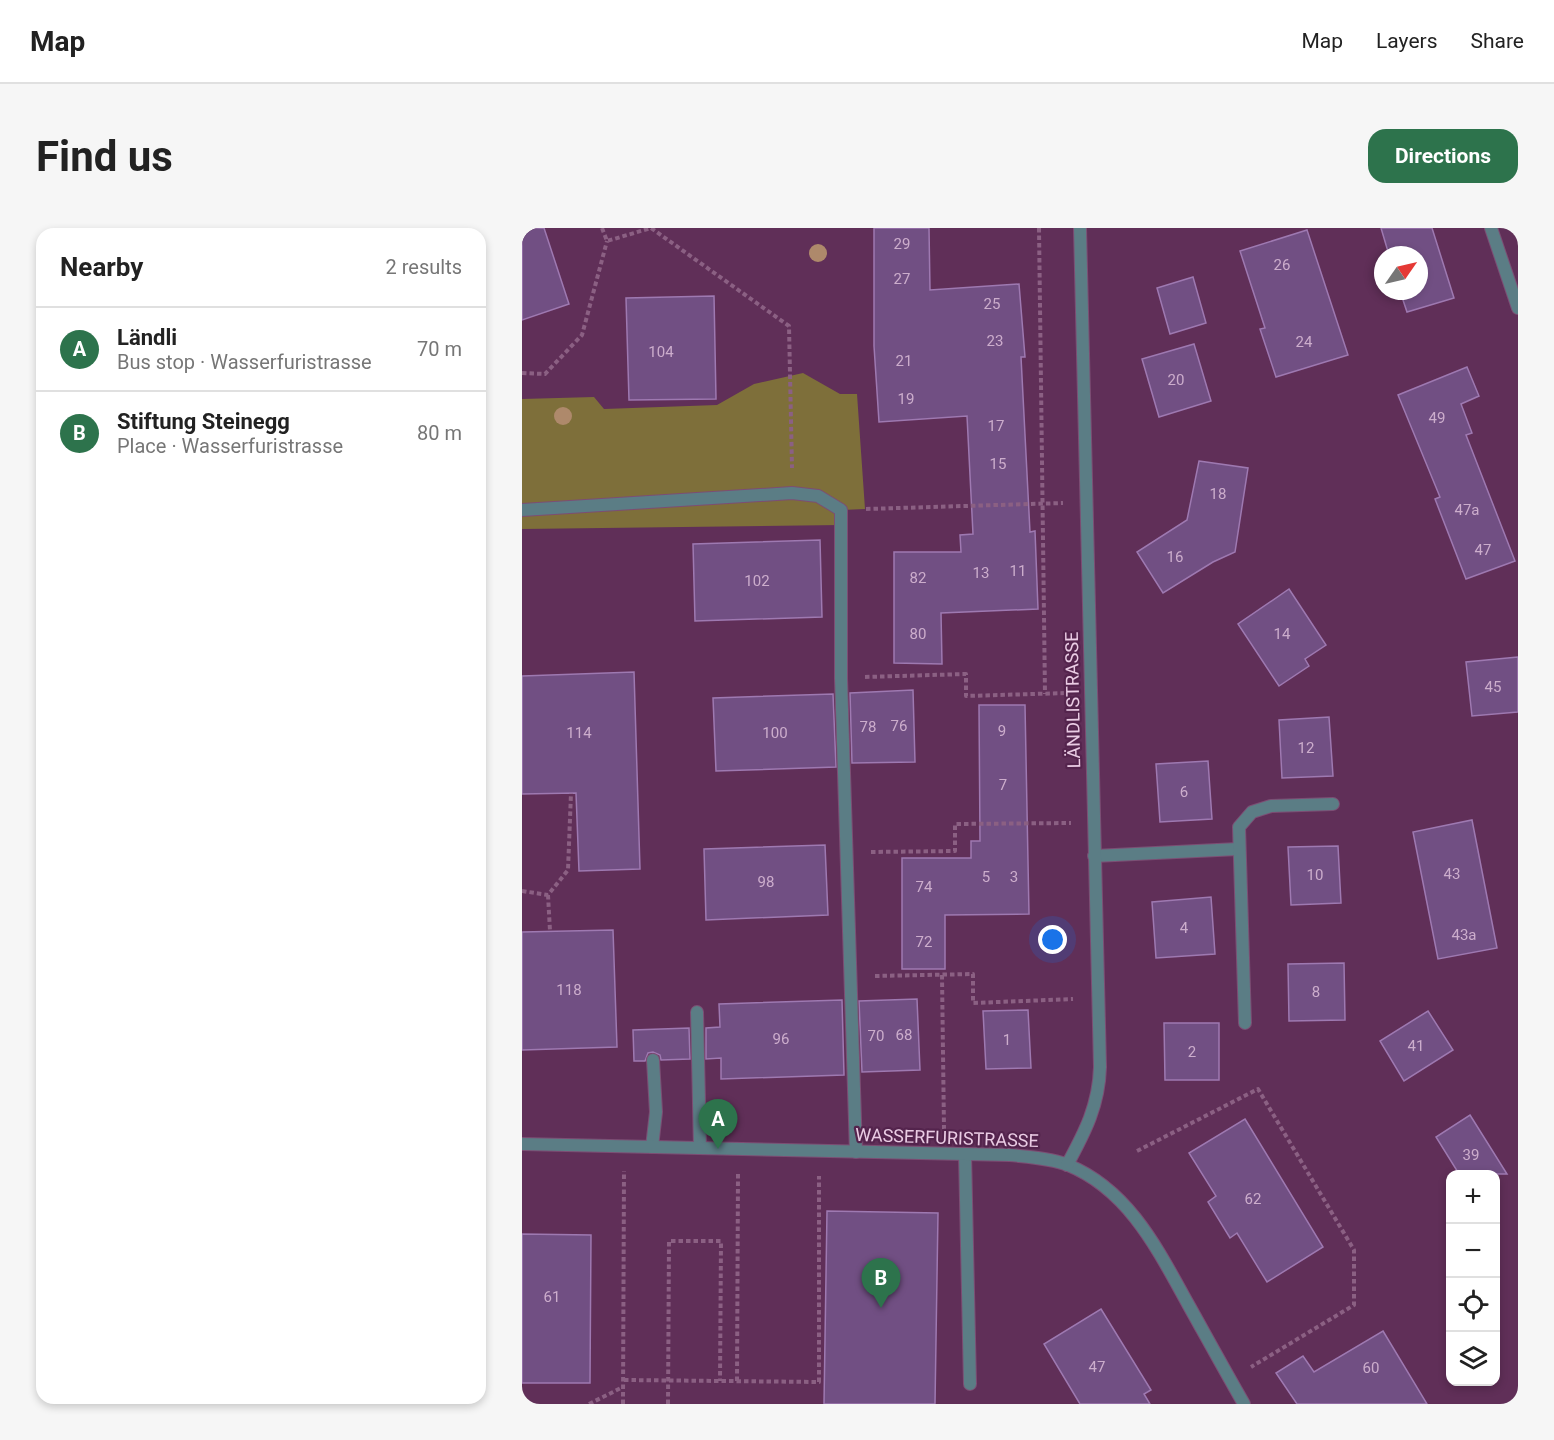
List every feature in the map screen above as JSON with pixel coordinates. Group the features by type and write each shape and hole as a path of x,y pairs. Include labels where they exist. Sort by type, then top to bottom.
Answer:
{"street":[{"name":"LÄNDLISTRASSE","path":"1067,1164 1085,1131 1098,1100 1100,1067 1080,228"},
{"path":"1491,228 1518,308"},
{"path":"522,510 792,493 818,496 841,510 841,678 856,1152"},
{"path":"1245,1023 1239,827 1252,812 1271,806 1333,804"},
{"path":"1094,856 1238,849"},
{"path":"697,1012 700,1148"},
{"path":"652,1147 656,1112 653,1060"},
{"name":"WASSERFURISTRASSE","path":"522,1144 965,1154 1034,1157 1067,1164 1104,1186 1138,1222 1157,1250 1244,1404"},
{"path":"965,1154 970,1384"}],"path":[{"path":"522,373 544,374 582,335 607,241 602,228"},
{"path":"607,241 651,228 789,326 792,493"},
{"path":"1038,228 1045,694"},
{"path":"841,510 1086,503"},
{"path":"841,678 966,674 966,696 1090,692"},
{"path":"550,931 548,895 568,870 571,793"},
{"path":"846,852 955,851 955,824 1093,823"},
{"path":"522,891 548,895"},
{"path":"850,977 972,974 973,1003 1098,998"},
{"path":"942,975 944,1154"},
{"path":"1137,1151 1258,1089 1354,1250 1354,1305 1230,1379"},
{"path":"623,1404 624,1147"},
{"path":"737,1381 738,1149"},
{"path":"624,1380 819,1382 819,1151"},
{"path":"668,1404 669,1241 721,1241 720,1381"},
{"path":"589,1404 623,1387"}],"shaded area":[{"path":"803,373 840,394 857,394 865,509 842,510 841,525 522,529 522,399 594,397 604,409 717,405 754,384"}],"building":[{"path":"522,228 544,228 569,304 522,320"},
{"path":"874,228 929,228 930,290 1019,284 1025,357 1021,357 1030,532 1035,531 1038,609 941,613 942,664 894,663 894,552 961,552 960,535 973,534 967,416 879,422 874,346"},
{"path":"1381,228 1432,228 1454,298 1407,312 1403,300 1428,300 1428,246 1386,246"},
{"path":"1307,230 1348,355 1276,377 1260,329 1265,328 1240,251"},
{"path":"1193,277 1206,323 1170,334 1157,288"},
{"path":"714,296 716,399 629,400 626,298"},
{"path":"1194,344 1211,401 1159,417 1142,359"},
{"path":"1467,367 1479,396 1461,404 1472,433 1466,435 1515,561 1466,579 1435,499 1440,497 1398,395"},
{"path":"1199,461 1248,468 1235,552 1213,562 1163,593 1137,552 1187,520"},
{"path":"820,540 822,617 695,621 693,544"},
{"path":"1289,589 1326,645 1305,659 1309,666 1279,686 1238,624"},
{"path":"1518,657 1518,712 1472,716 1466,662"},
{"path":"634,672 640,869 579,871 576,793 522,794 522,676"},
{"path":"913,690 915,762 852,763 850,693"},
{"path":"833,694 836,767 716,771 713,698"},
{"path":"979,705 1025,705 1029,914 945,915 945,969 902,969 902,858 971,858 971,841 980,841"},
{"path":"1329,717 1333,776 1282,778 1279,720"},
{"path":"1208,761 1212,819 1160,822 1156,764"},
{"path":"1472,820 1497,948 1438,959 1413,832"},
{"path":"825,845 828,915 706,920 704,849"},
{"path":"1338,846 1341,903 1291,905 1288,847"},
{"path":"1211,897 1215,954 1156,958 1152,902"},
{"path":"613,930 617,1047 522,1050 522,932"},
{"path":"1344,963 1345,1020 1289,1021 1288,964"},
{"path":"917,999 920,1070 862,1072 859,1001"},
{"path":"842,1000 844,1075 721,1079 721,1058 706,1059 706,1028 720,1027 719,1004"},
{"path":"1028,1010 1031,1068 986,1069 983,1011"},
{"path":"1428,1011 1453,1050 1404,1081 1380,1041"},
{"path":"1164,1023 1219,1023 1219,1080 1165,1080"},
{"path":"689,1028 690,1059 661,1060 660,1055 653,1052 648,1053 645,1061 634,1061 633,1030"},
{"path":"1470,1115 1507,1174 1500,1174 1500,1170 1457,1170 1436,1137"},
{"path":"1245,1119 1323,1247 1267,1282 1237,1233 1230,1238 1208,1202 1216,1196 1189,1153"},
{"path":"827,1211 938,1213 935,1404 824,1404"},
{"path":"522,1234 591,1235 590,1383 522,1383"},
{"path":"1101,1309 1151,1390 1144,1394 1150,1404 1080,1404 1044,1344"},
{"path":"1383,1331 1427,1404 1297,1404 1276,1373 1303,1356 1314,1372"}],"place":[{"name":"Ländli","path":"718,1149"},
{"name":"Stiftung Steinegg","path":"881,1308"}]}
